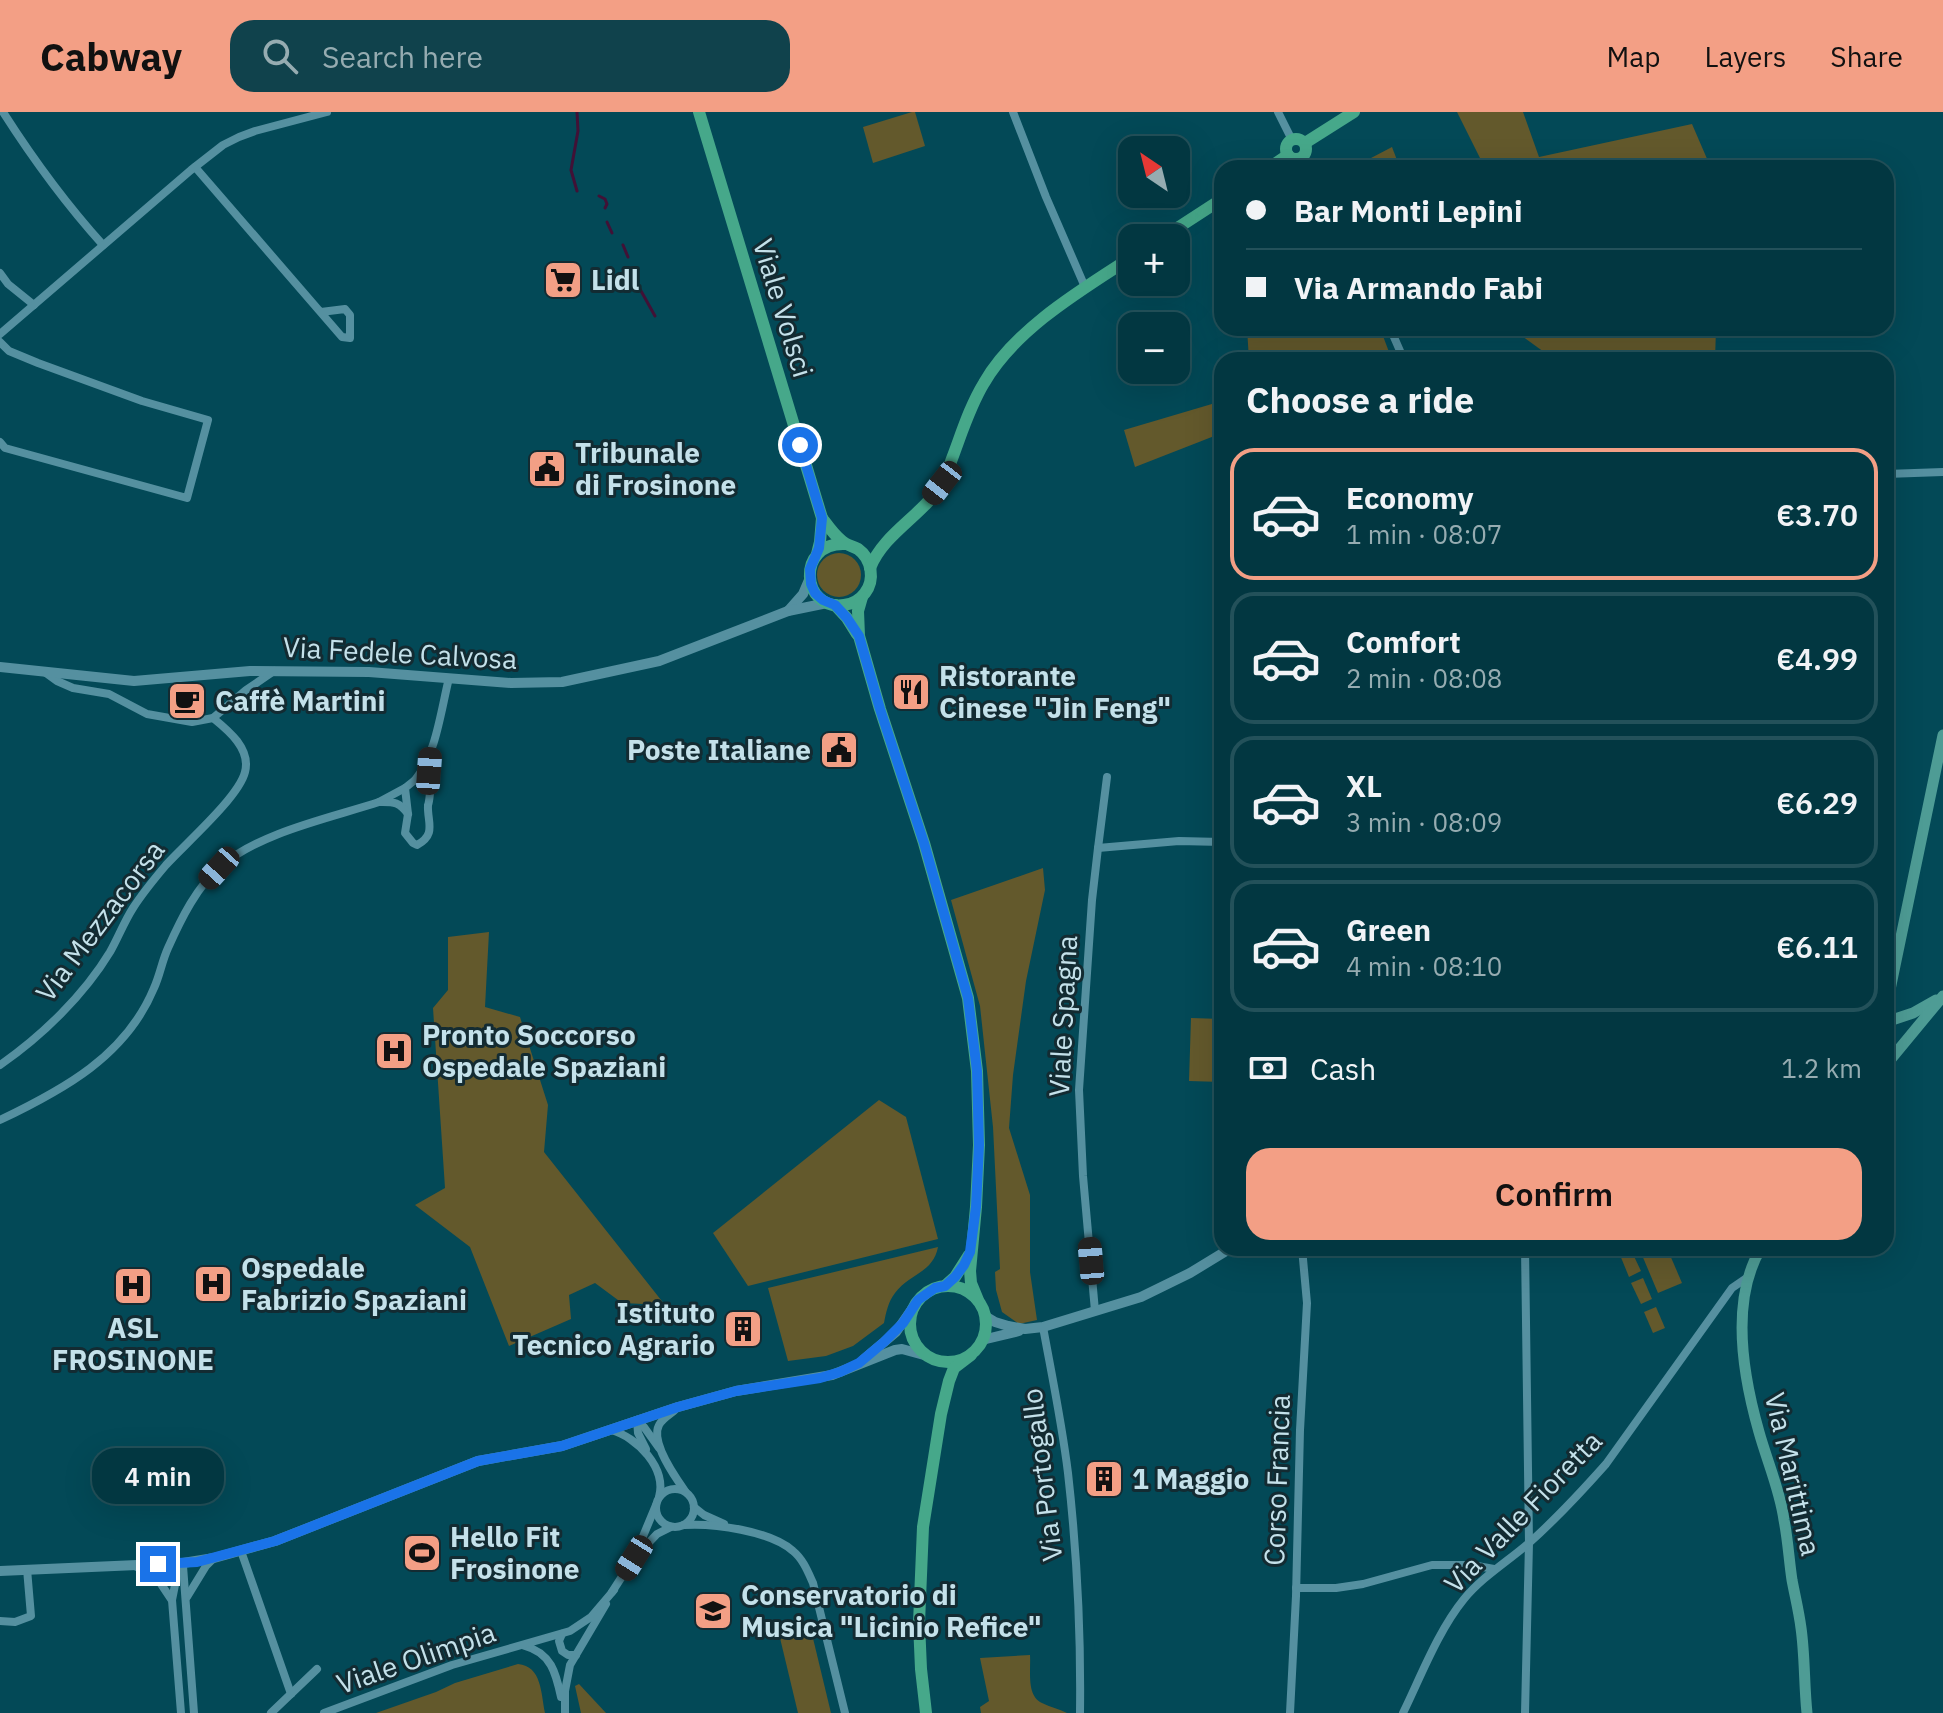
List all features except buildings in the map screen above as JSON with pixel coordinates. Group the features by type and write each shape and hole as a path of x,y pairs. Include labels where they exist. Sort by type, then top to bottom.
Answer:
{"main road":[{"name":"Viale Volsci","path":"699,112 822,518 817,554"},
{"path":"1296,160 1288,155 1286,147 1354,112"},
{"path":"1298,142 1307,149 1305,160"},
{"path":"1281,160 1288,155"},
{"path":"1184,224 1214,204"},
{"path":"870,568 878,552 915,516 942,483 973,404 998,362 1041,320 1118,266"},
{"name":"Viale Volsci","path":"822,518 848,545"},
{"path":"859,636 847,618 815,593 809,580 811,563 827,547 875,543 895,533"},
{"path":"848,545 865,557 870,568 870,582 858,611 859,636 924,843 968,998 977,1071 979,1145 970,1252 971,1283 986,1324 982,1340 971,1355 954,1368 949,1381 923,1527 919,1623 926,1713"},
{"path":"831,604 849,604 862,597"},
{"path":"1894,971 1943,735"},
{"path":"1894,1019 1913,1013 1943,996"},
{"path":"1894,1055 1943,996"},
{"path":"945,1286 955,1277 970,1252"},
{"name":"Via Marittima","path":"1756,1256 1748,1277 1743,1339 1749,1391 1758,1430 1784,1515 1801,1628 1807,1713"},
{"path":"941,1414 941,1375 930,1358 918,1349 910,1334 912,1309 925,1293 945,1286 963,1289 978,1300"},
{"path":"930,1358 954,1362 971,1355"}],"street":[{"path":"3,112 55,186 103,245"},
{"path":"0,334 223,145 239,137 327,112"},
{"path":"1013,112 1085,287"},
{"path":"1278,112 1298,142"},
{"path":"195,167 321,312"},
{"path":"0,273 8,284 34,305"},
{"path":"0,342 9,351 38,363 142,401 208,420 187,498 5,448 0,442"},
{"path":"1894,474 1943,472"},
{"path":"788,611 803,594 809,580"},
{"name":"Via Fedele Calvosa","path":"0,667 134,681 274,671 369,672 511,683 562,682 659,661 788,611 831,604"},
{"path":"46,673 73,688 109,694 147,714 192,722 213,718 274,671"},
{"path":"0,1120 83,1075 124,1038 138,1020 154,989 168,949 188,909 203,885 236,854 257,842 379,802 415,780 430,752 449,678"},
{"name":"Via Mezzacorsa","path":"0,1065 28,1046 87,985 111,951 133,908 167,864 239,785 245,772 246,758 241,745 213,718"},
{"path":"405,788 408,814 405,833 417,845 431,829 430,752"},
{"name":"Viale Spagna","path":"1095,1311 1079,1090 1092,900 1107,777"},
{"path":"415,780 424,783 430,792"},
{"path":"379,802 401,804 408,814"},
{"path":"1098,848 1179,841 1214,842"},
{"path":"982,1340 1043,1327 1141,1297 1217,1256"},
{"name":"Corso Francia","path":"1290,1713 1307,1303 1303,1256"},
{"path":"1525,1256 1529,1543 1525,1713"},
{"name":"Via Valle Fioretta","path":"1403,1713 1439,1638 1463,1600 1494,1569 1529,1543 1606,1464 1732,1288 1748,1277"},
{"path":"859,1363 896,1332 912,1309"},
{"path":"985,1316 995,1322 1025,1329"},
{"name":"Via Portogallo","path":"1043,1327 1059,1412 1072,1512 1079,1598 1080,1713"},
{"path":"0,1570 183,1563 214,1558 275,1541 478,1461 562,1446 736,1391 832,1375 902,1349 930,1358"},
{"path":"661,1451 657,1434 659,1425 678,1407"},
{"path":"637,1420 693,1501 692,1517 684,1525"},
{"path":"637,1420 638,1433 661,1482 658,1516 666,1525 704,1525 769,1537 794,1551 805,1565 813,1583 845,1713"},
{"path":"610,1430 627,1437 650,1458"},
{"path":"657,1503 670,1490 685,1492"},
{"name":"Viale Olimpia","path":"565,1713 570,1665 634,1558 657,1503"},
{"path":"694,1507 709,1518 736,1530"},
{"name":"Viale Olimpia","path":"634,1558 657,1534 671,1527"},
{"path":"241,1551 291,1694"},
{"path":"186,1598 214,1558"},
{"path":"183,1563 194,1713"},
{"path":"181,1713 172,1600 183,1563"},
{"path":"133,1565 157,1578 172,1600"},
{"path":"1296,1588 1363,1584 1432,1565 1472,1565 1494,1569"},
{"path":"0,1621 15,1622 31,1616 27,1569"},
{"name":"Viale Olimpia","path":"324,1713 452,1665 562,1634 591,1617 614,1590"},
{"path":"562,1634 560,1648 564,1654 576,1655"},
{"name":"Viale Olimpia","path":"522,1646 537,1650 549,1661 558,1680 565,1713"},
{"path":"271,1713 317,1669"}],"shaded area":[{"path":"915,112 925,146 873,163 863,127"},
{"path":"1457,112 1523,112 1539,157 1692,124 1708,160 1479,160"},
{"path":"1392,147 1397,160 1367,160"},
{"path":"1248,336 1383,336 1389,352 1248,352"},
{"path":"1522,336 1716,336 1715,352 1544,352"},
{"path":"1214,403 1214,436 1135,467 1124,430"},
{"path":"839,553 855,559 861,575 855,591 839,597 823,591 817,575 823,559"},
{"path":"1043,868 1045,890 1026,981 1009,1128 1030,1195 1030,1272 1037,1320 1019,1324 1002,1312 996,1290 995,1272 1000,1269 993,1127 980,1006 951,900"},
{"path":"489,932 485,1007 520,1017 548,1105 544,1152 665,1305 622,1303 595,1283 569,1295 571,1319 509,1346 470,1247 415,1205 445,1188 433,1008 448,990 448,937"},
{"path":"1191,1018 1214,1019 1214,1082 1189,1081"},
{"path":"879,1100 906,1117 938,1239 748,1286 713,1233"},
{"path":"938,1247 926,1268 895,1293 884,1323 853,1346 826,1356 788,1361 768,1288"},
{"path":"1620,1256 1634,1256 1641,1271 1629,1277"},
{"path":"1642,1256 1670,1256 1682,1283 1658,1293"},
{"path":"1643,1278 1652,1299 1641,1304 1631,1283"},
{"path":"1656,1307 1665,1328 1653,1333 1644,1312"},
{"path":"811,1630 831,1713 798,1713 780,1638"},
{"path":"1030,1655 1030,1682 1037,1700 1067,1713 981,1713 980,1707 989,1701 980,1658"},
{"path":"518,1664 526,1666 536,1675 545,1713 376,1713 455,1683"},
{"path":"579,1684 606,1713 581,1713 575,1686"}],"waterway":[{"path":"577,112 578,131 571,170 577,191"},
{"path":"599,196 605,199 605,208"},
{"path":"607,222 612,233"},
{"path":"623,245 628,257"},
{"path":"623,269 631,273 655,316"}],"place":[{"name":"Lidl","path":"563,280"},
{"name":"Tribunale di Frosinone","path":"547,469"},
{"name":"Ristorante Cinese \"Jin Feng\"","path":"911,692"},
{"name":"Caffè Martini","path":"187,701"},
{"name":"Poste Italiane","path":"839,750"},
{"name":"Pronto Soccorso Ospedale Spaziani","path":"394,1051"},
{"name":"Ospedale Fabrizio Spaziani","path":"213,1284"},
{"name":"ASL FROSINONE","path":"133,1286"},
{"name":"Istituto Tecnico Agrario","path":"743,1329"},
{"name":"1 Maggio","path":"1104,1479"},
{"name":"Hello Fit Frosinone","path":"422,1553"},
{"name":"Conservatorio di Musica \"Licinio Refice\"","path":"713,1611"}],"route":[{"path":"158,1564 197,1562 275,1541 478,1461 562,1446 736,1391 832,1375 859,1363 896,1332 925,1293 945,1286 964,1265 970,1252 976,1207 979,1145 977,1071 968,998 924,843 859,636 835,605 827,603 815,593 811,584 809,574 819,548 822,518 800,445"}]}
